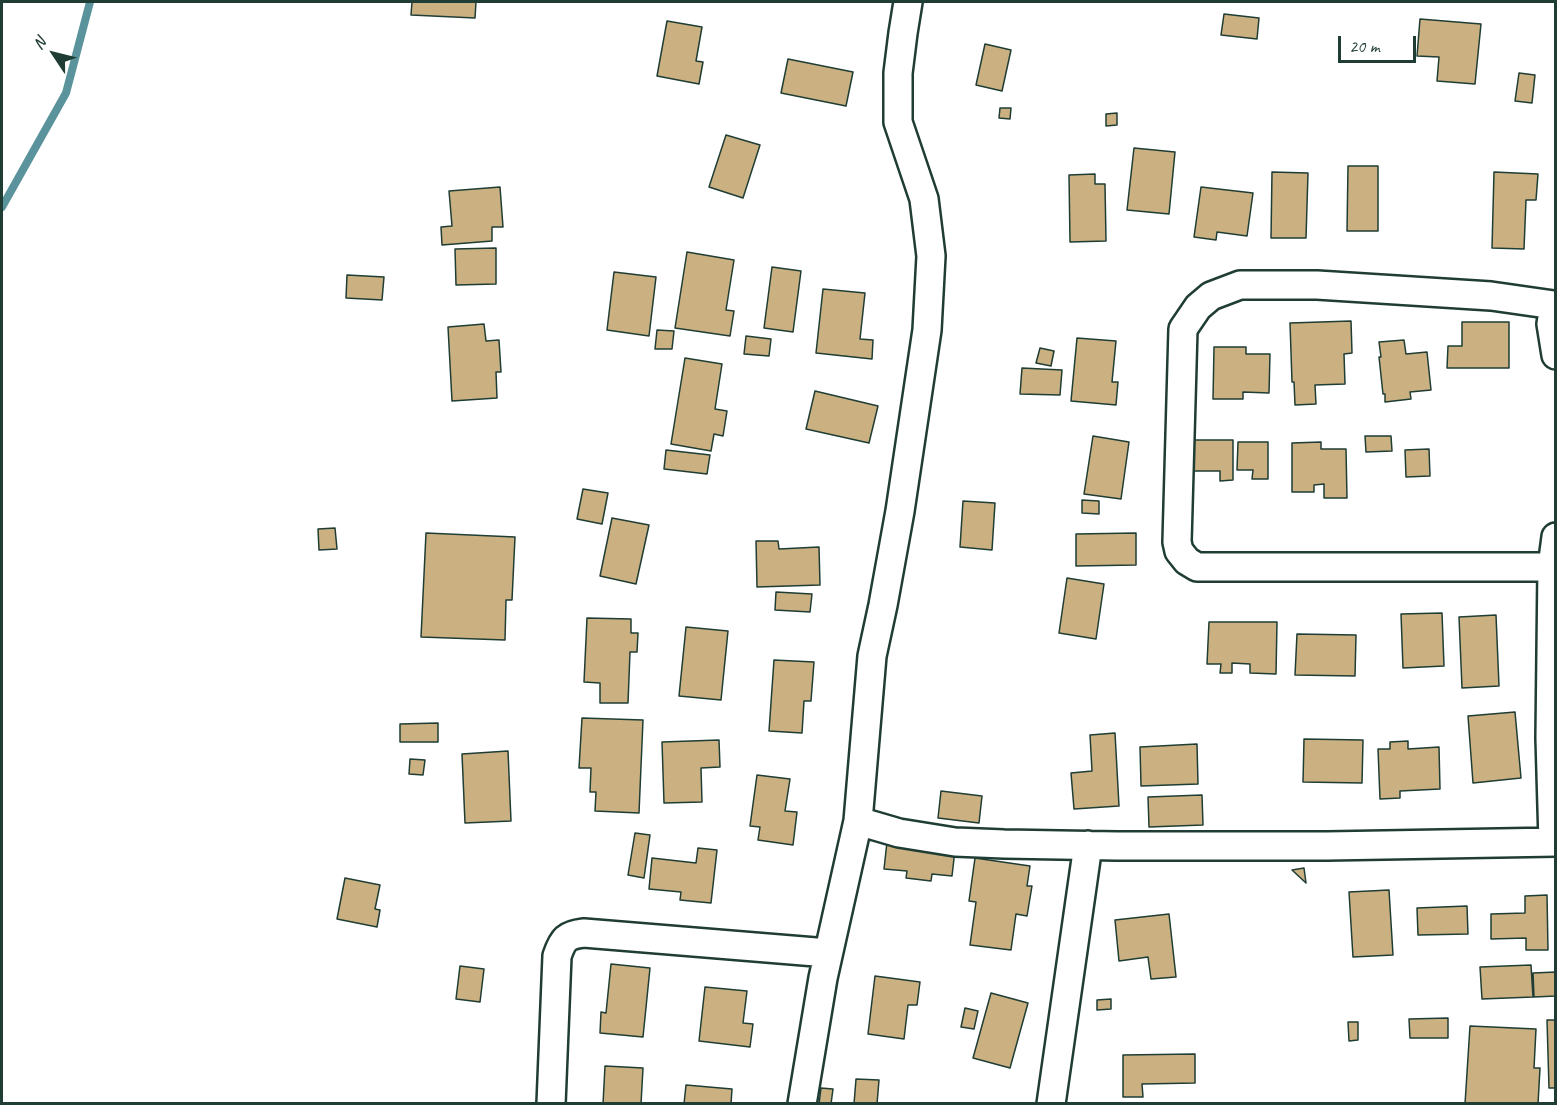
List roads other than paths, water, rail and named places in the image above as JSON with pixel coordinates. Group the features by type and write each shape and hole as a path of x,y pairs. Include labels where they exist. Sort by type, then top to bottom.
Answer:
{"street":[{"path":"802,1104 828,953 858,821 872,656 908,459 927,330 931,256 924,199 898,122 898,73 908,2"},
{"path":"1552,567 1197,567 1187,561 1179,551 1177,542 1183,329 1198,307 1211,296 1240,285 1317,285 1491,296 1555,303 1551,324 1556,355"},
{"path":"858,821 899,832 955,842 1327,846 1554,842 1550,738 1552,567 1556,537"},
{"path":"1051,1104 1088,845"},
{"path":"551,1104 557,956 561,944 571,935 584,933 828,953"}],"waterway":[{"path":"2,207 66,93 90,2"}]}
